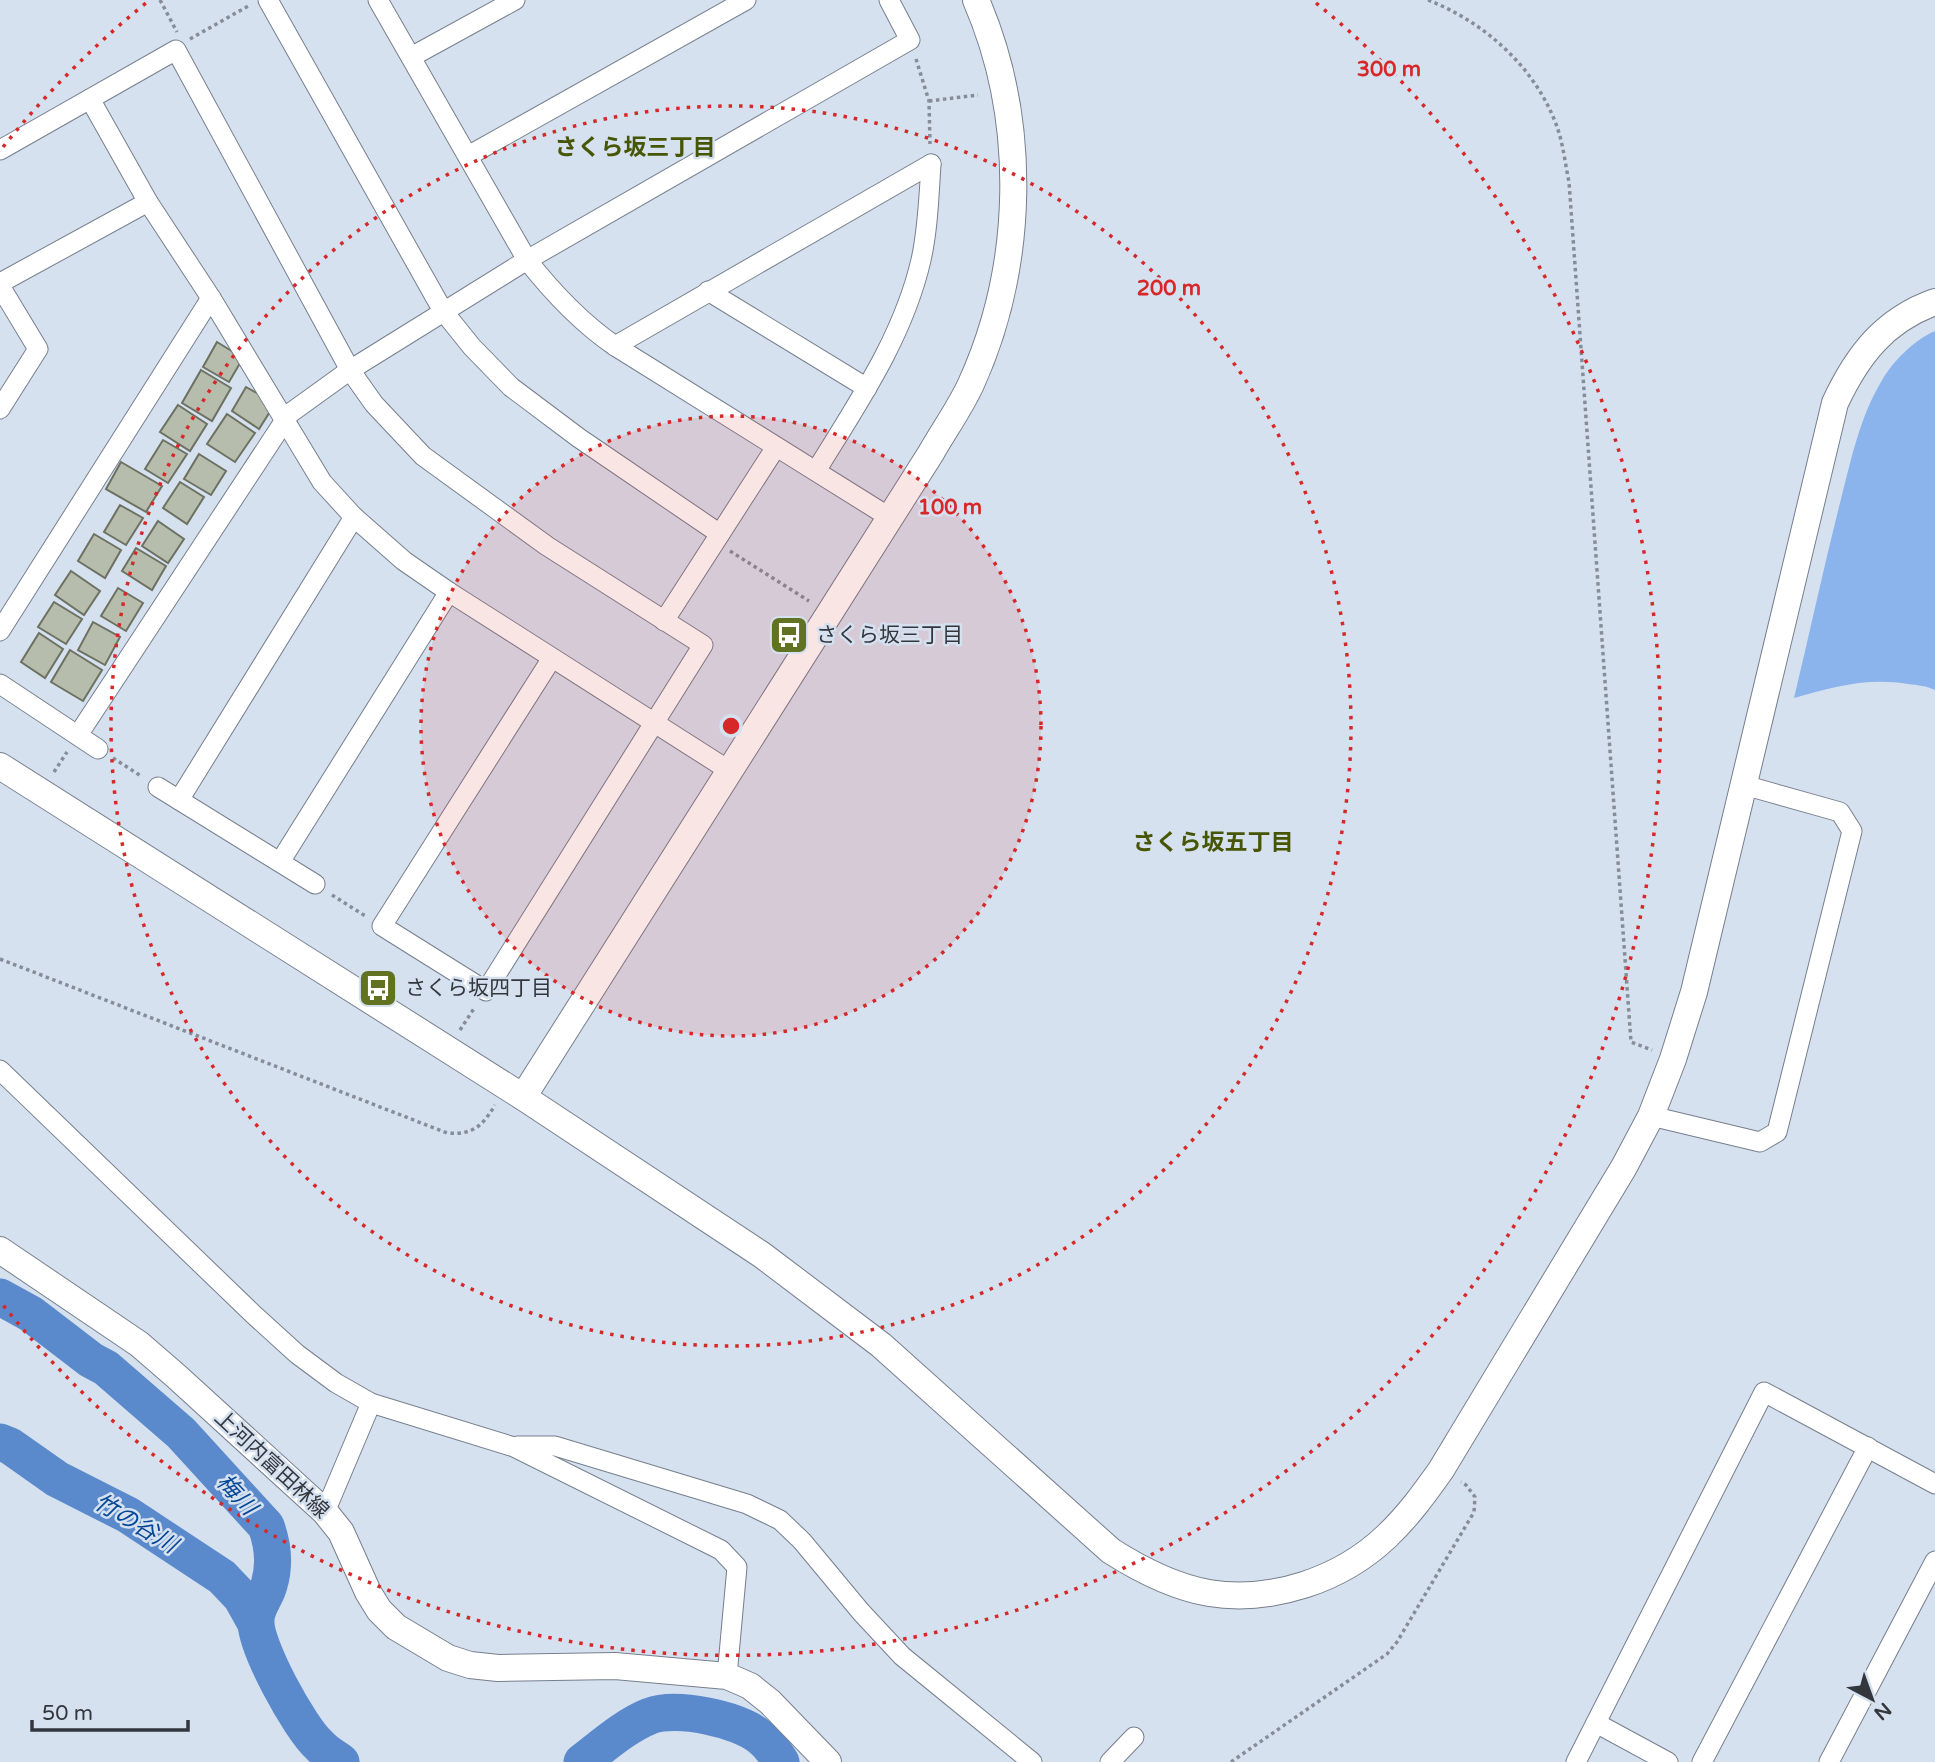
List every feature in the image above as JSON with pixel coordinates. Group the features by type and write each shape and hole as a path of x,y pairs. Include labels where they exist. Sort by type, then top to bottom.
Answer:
{"street":[{"path":"268,0 443,311 472,347 512,387 718,537"},
{"path":"378,0 527,260 547,286 588,328 889,517"},
{"path":"411,57 514,0"},
{"path":"468,156 746,0"},
{"path":"78,736 289,414 351,370 527,260 910,40 889,0"},
{"path":"514,1092 730,771 931,453 970,385 991,332 1006,272 1013,213 1012,147 995,54 976,0"},
{"path":"0,150 180,46 351,370 374,404 423,456 547,546 703,645 486,991 382,926 552,658"},
{"path":"90,99 148,202 211,298 322,482 354,517 404,561 449,592 730,771"},
{"path":"816,471 891,346 921,260 928,214 931,164"},
{"path":"615,346 931,164"},
{"path":"0,409 38,349 0,285 148,202"},
{"path":"708,291 867,388"},
{"path":"0,631 211,298"},
{"path":"0,766 514,1092 762,1255 881,1345 1111,1551 1140,1569 1171,1582 1208,1592 1247,1596 1287,1590 1321,1579 1351,1563 1386,1538 1415,1506 1441,1470 1624,1167 1651,1116 1673,1059 1694,992 1835,403 1850,372 1871,344 1900,318 1935,302"},
{"path":"664,621 776,447"},
{"path":"179,800 354,517"},
{"path":"280,863 449,592"},
{"path":"0,684 98,749"},
{"path":"1651,1116 1760,1142 1777,1132 1852,831 1840,812 1744,785"},
{"path":"158,787 315,884"},
{"path":"0,1070 279,1338 336,1384 371,1404 514,1447 721,1549 737,1567 727,1676"},
{"name":"上河内富田林線","path":"0,1250 139,1344 325,1512 341,1532 379,1610 396,1627 449,1658 470,1665 498,1668 615,1666 727,1676 750,1686 771,1702 828,1762"},
{"path":"1576,1762 1764,1392 1935,1484"},
{"path":"325,1512 371,1404"},
{"path":"514,1447 555,1446 747,1504 780,1520 802,1541 902,1656 1032,1762"},
{"path":"1702,1762 1868,1447"},
{"path":"1829,1762 1935,1560"},
{"path":"1596,1723 1668,1762"},
{"path":"1110,1762 1134,1737"}],"path":[{"path":"159,0 180,46 258,0"},
{"path":"1428,0 1452,9 1500,41 1532,79 1556,124 1569,181 1630,1042 1673,1059"},
{"path":"910,40 929,101 931,164"},
{"path":"929,101 978,95"},
{"path":"718,537 811,602"},
{"path":"49,778 78,736"},
{"path":"98,749 158,787"},
{"path":"315,884 382,926"},
{"path":"0,959 447,1133 463,1135 476,1128 514,1092"},
{"path":"456,1037 486,991"},
{"path":"1231,1762 1375,1662 1397,1642 1474,1512 1475,1497 1466,1485 1441,1470"}],"shaded area":[{"path":"1935,331 1935,690 1893,682 1864,682 1794,698 1849,469 1867,410 1881,382 1897,359 1919,340"}],"building":[{"path":"217,342 243,358 229,382 203,367"},
{"path":"201,370 231,388 212,421 182,403"},
{"path":"246,387 264,397 271,410 259,429 232,411"},
{"path":"178,405 207,424 190,451 160,432"},
{"path":"227,414 255,433 235,462 207,444"},
{"path":"163,440 187,454 168,483 145,469"},
{"path":"199,454 226,471 211,495 184,479"},
{"path":"121,462 162,486 146,512 106,489"},
{"path":"180,482 204,497 187,524 163,508"},
{"path":"120,505 143,518 126,545 104,532"},
{"path":"158,521 184,539 168,563 142,546"},
{"path":"94,534 121,550 105,578 78,561"},
{"path":"136,548 166,566 152,590 122,571"},
{"path":"71,571 100,591 84,615 55,595"},
{"path":"118,588 143,603 126,631 101,616"},
{"path":"54,602 82,619 66,644 38,627"},
{"path":"93,622 120,637 105,665 78,650"},
{"path":"39,633 63,649 45,678 21,662"},
{"path":"70,650 102,670 83,701 51,682"}],"waterway":[{"name":"梅川","path":"0,1297 31,1314 91,1360 106,1368 181,1433 266,1526 273,1563 269,1585 256,1615 262,1648 301,1722 321,1748 341,1762"},
{"name":"竹の谷川","path":"0,1442 57,1479 128,1515 222,1577 241,1597 255,1622"},
{"name":"梅川","path":"582,1762 632,1725 662,1713 707,1716 737,1725 766,1742 781,1762"}],"place":[{"name":"さくら坂三丁目","path":"789,635"},
{"name":"さくら坂四丁目","path":"378,988"}],"district":[{"name":"さくら坂三丁目","path":"635,147"},
{"name":"さくら坂五丁目","path":"1213,842"}]}
